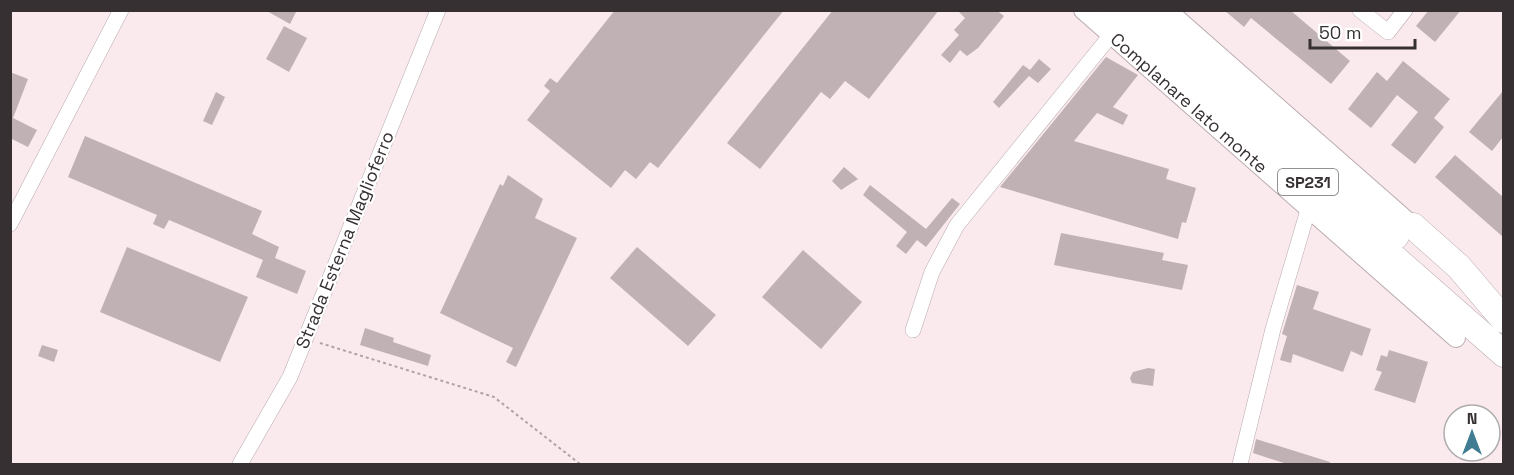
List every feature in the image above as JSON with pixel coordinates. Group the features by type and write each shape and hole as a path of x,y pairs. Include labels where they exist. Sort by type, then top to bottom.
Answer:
{"highway":[{"name":"SP231","path":"1143,10 1503,332"},
{"name":"SP231","path":"1112,23 1503,354"},
{"path":"1413,226 1459,267 1503,320"},
{"path":"1456,338 1503,362"}],"street":[{"path":"10,224 122,10"},
{"name":"Strada Esterna Maglioferro","path":"240,465 290,377 438,10"},
{"name":"Complanare lato monte","path":"1083,10 1112,23 1308,210 1456,338"},
{"path":"1167,10 1413,226"},
{"path":"1360,10 1388,32 1405,10"},
{"path":"913,330 932,272 957,225 1112,23"},
{"path":"1240,465 1273,329 1308,210"}],"path":[{"path":"306,339 494,398 580,465"}],"building":[{"path":"265,10 297,10 290,24"},
{"path":"615,10 784,10 658,168 650,162 636,179 625,170 611,188 527,120 550,91 544,86 550,78 557,83"},
{"path":"833,10 939,10 869,99 845,81 830,99 821,92 760,169 727,143"},
{"path":"957,10 996,10 1004,16 978,48 967,56 960,50 950,63 941,55 959,35 954,30 965,18"},
{"path":"1224,10 1290,10 1350,61 1331,84 1251,18 1244,27"},
{"path":"1429,10 1461,10 1435,42 1416,26"},
{"path":"284,26 307,38 289,72 266,59"},
{"path":"1106,57 1138,75 1113,107 1128,115 1123,125 1097,113 1074,141 1169,169 1166,179 1196,188 1186,223 1182,222 1178,239 1000,187"},
{"path":"1039,59 1051,69 1038,83 1029,76 999,108 993,102 1023,65 1030,70"},
{"path":"1403,61 1450,99 1434,118 1444,127 1415,164 1391,145 1418,112 1397,95 1371,128 1348,109 1377,72 1387,81"},
{"path":"10,72 28,79 13,118 37,130 28,147 10,138"},
{"path":"1503,91 1503,137 1492,151 1469,132"},
{"path":"216,92 225,97 212,125 203,121"},
{"path":"85,136 262,211 252,234 279,247 275,258 306,271 297,294 256,277 263,260 169,220 164,229 153,224 157,215 68,177"},
{"path":"1455,155 1503,197 1503,237 1435,177"},
{"path":"844,167 858,179 841,190 832,181"},
{"path":"508,175 543,199 535,218 577,238 516,367 506,362 513,348 440,313 500,184 503,186"},
{"path":"870,185 926,229 952,198 960,204 926,247 917,240 906,254 896,246 907,232 863,195"},
{"path":"1061,233 1164,253 1162,260 1188,265 1182,290 1054,265"},
{"path":"127,247 248,297 220,362 100,312"},
{"path":"637,247 716,315 688,346 610,278"},
{"path":"803,250 862,302 821,349 762,297"},
{"path":"1297,285 1319,292 1313,309 1371,329 1362,356 1351,351 1343,372 1293,354 1291,363 1280,360 1287,336 1282,334"},
{"path":"365,328 394,338 393,342 431,355 428,366 360,345"},
{"path":"42,345 58,350 54,362 38,356"},
{"path":"1389,350 1428,362 1415,403 1374,390 1382,372 1376,370 1381,355 1387,357"},
{"path":"1148,368 1155,369 1153,386 1132,383 1130,378 1133,372"},
{"path":"1256,439 1330,462 1330,465 1290,465 1253,453"}]}
